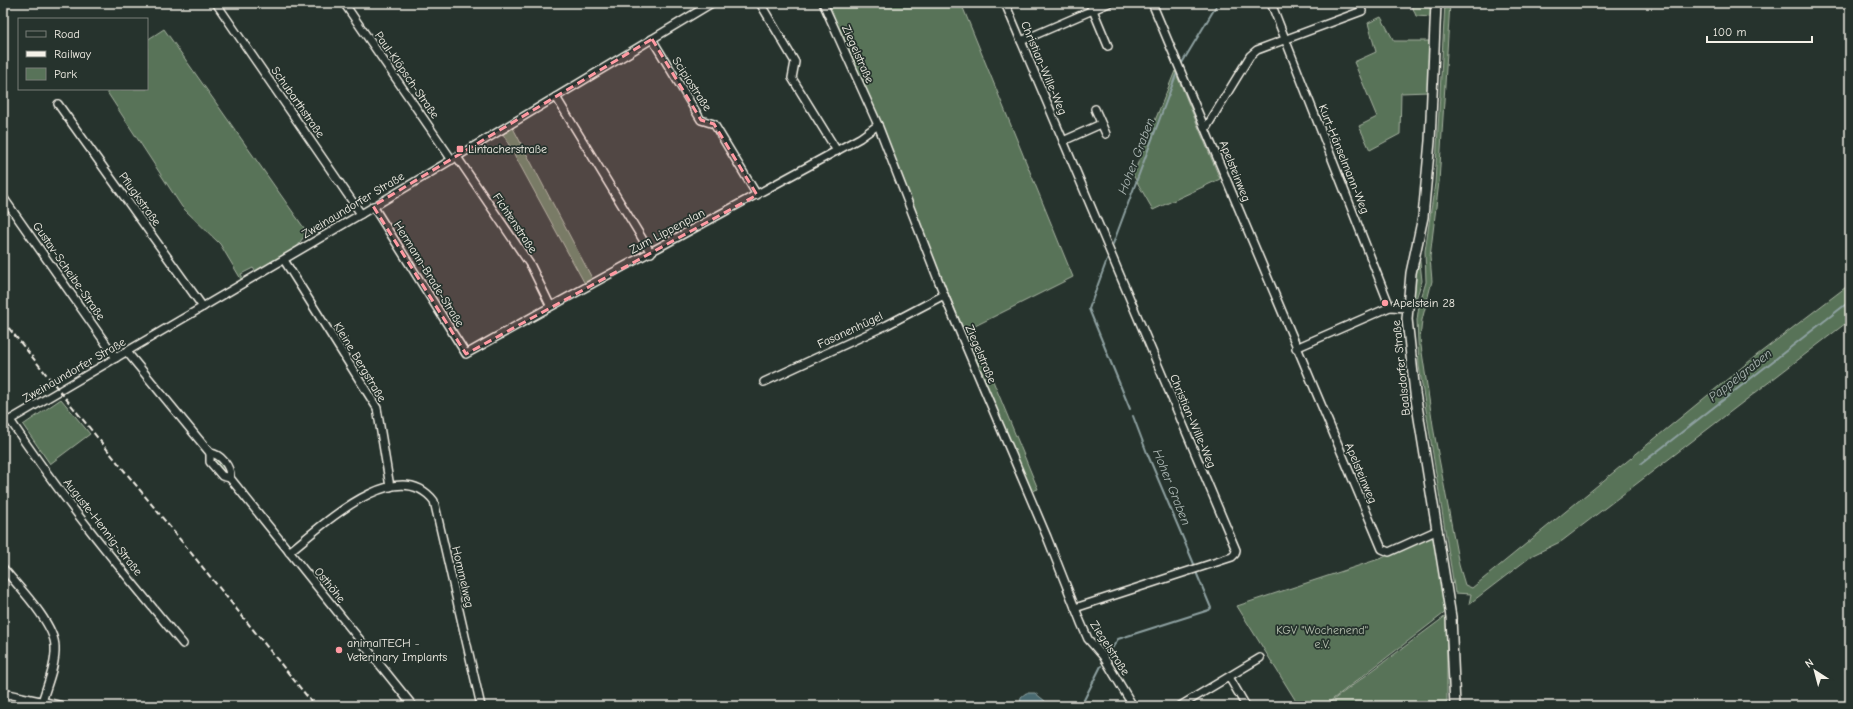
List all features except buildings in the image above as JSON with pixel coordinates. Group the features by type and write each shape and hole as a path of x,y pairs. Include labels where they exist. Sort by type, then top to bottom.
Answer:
{"main road":[{"name":"Baalsdorfer Straße","path":"1436,3 1430,141 1424,210 1411,273 1408,308 1408,339 1415,393 1451,617 1455,706"}],"street":[{"name":"Schubarthstraße","path":"216,3 361,214"},
{"name":"Paul-Klöpsch-Straße","path":"344,3 454,158"},
{"name":"Zweinaundorfer Straße","path":"6,422 284,260 712,3"},
{"path":"760,3 795,62 792,78 837,151"},
{"name":"Ziegelstraße","path":"823,3 878,125 944,296 1088,639 1103,656 1133,706"},
{"name":"Christian-Wille-Weg","path":"1005,3 1236,550 1235,554 1232,556 1075,608"},
{"path":"1021,41 1091,7 1109,3"},
{"name":"Apelsteinweg","path":"1152,3 1206,128 1296,348 1382,549 1389,552 1438,530"},
{"name":"Kurt-Hänselmann-Weg","path":"1271,3 1390,307"},
{"path":"1206,128 1250,56 1256,50 1362,11 1359,3"},
{"path":"1091,7 1108,46"},
{"name":"Scipiostraße","path":"652,39 700,120 714,124 757,195"},
{"path":"556,97 651,253"},
{"name":"Pflugkstraße","path":"58,104 203,307"},
{"path":"1095,109 1106,134"},
{"path":"1063,141 1101,124"},
{"name":"Zum Lippenplan","path":"466,354 550,306 651,253 837,151 860,138 878,125"},
{"name":"Fichtenstraße","path":"454,158 531,266 550,306"},
{"name":"Gustav-Scheibe-Straße","path":"3,197 116,358"},
{"name":"Hermann-Brade-Straße","path":"373,206 466,354"},
{"name":"Kleine Bergstraße","path":"284,260 376,408 390,487"},
{"name":"Fasanenhügel","path":"764,382 887,325 944,296"},
{"path":"1296,348 1390,307 1408,308"},
{"name":"Osthöhe","path":"127,352 210,453 217,455 230,470 230,478"},
{"name":"Auguste-Hennig-Straße","path":"6,422 106,550 183,644"},
{"name":"Osthöhe","path":"210,453 210,462 222,476 230,478 413,706"},
{"name":"Hommelweg","path":"290,552 357,500 390,487 402,485 416,486 434,501 481,706"},
{"path":"3,568 47,623 54,637 55,655 42,702"},
{"path":"1180,706 1260,658"},
{"path":"1229,677 1246,706"},
{"path":"3,692 63,706"}],"highlighted area":[{"path":"652,39 701,120 714,124 757,195 466,354 373,206"}],"green space":[{"path":"833,3 961,3 1073,277 971,328 1038,489 1030,492 846,44 828,6"},
{"path":"1411,3 1432,3 1431,17 1416,16"},
{"path":"1445,3 1450,3 1439,182 1430,257 1432,281 1422,320 1420,339 1434,432 1459,565 1465,585 1472,588 1757,355 1850,284 1850,320 1562,541 1533,555 1469,604 1471,594 1455,593 1419,366 1417,320 1419,305 1426,282 1425,251 1435,183"},
{"path":"1381,17 1394,41 1430,41 1428,92 1401,93 1400,134 1370,150 1359,126 1377,117 1354,62 1376,52 1368,23"},
{"path":"164,29 309,235 302,239 298,246 256,272 253,268 241,274 243,278 241,279 220,244 182,207 106,90 148,90 148,39"},
{"path":"1175,71 1220,179 1153,210 1133,175"},
{"path":"513,128 593,280 585,284 503,134"},
{"path":"1419,253 1422,281 1414,305 1415,279"},
{"path":"61,399 90,434 50,464 23,425"},
{"path":"213,457 216,457 228,471 226,475 213,461"},
{"name":"KGV \"Wochenend\" e.V.","path":"1430,535 1435,537 1447,611 1324,706 1299,706 1237,606 1382,558"},
{"path":"1447,615 1447,706 1325,706"}],"water":[{"path":"1026,693 1035,693 1045,701 1045,706 1020,706 1021,697"}],"waterway":[{"name":"Hoher Graben","path":"1182,63 1218,3"},
{"name":"Hoher Graben","path":"1113,244 1176,75"},
{"name":"Hoher Graben","path":"1108,257 1089,309 1130,409"},
{"name":"Pappelgraben","path":"1641,464 1850,301"},
{"name":"Hoher Graben","path":"1133,416 1194,564"},
{"name":"Hoher Graben","path":"1109,653 1118,639 1209,610 1211,608 1196,572"},
{"name":"Hoher Graben","path":"1081,706 1101,666"}],"railway":[{"path":"3,321 315,706"}],"place":[{"name":"Lintacherstraße","path":"460,149"},
{"name":"Apelstein 28","path":"1385,303"},
{"name":"animalTECH - Veterinary Implants","path":"339,650"}]}
